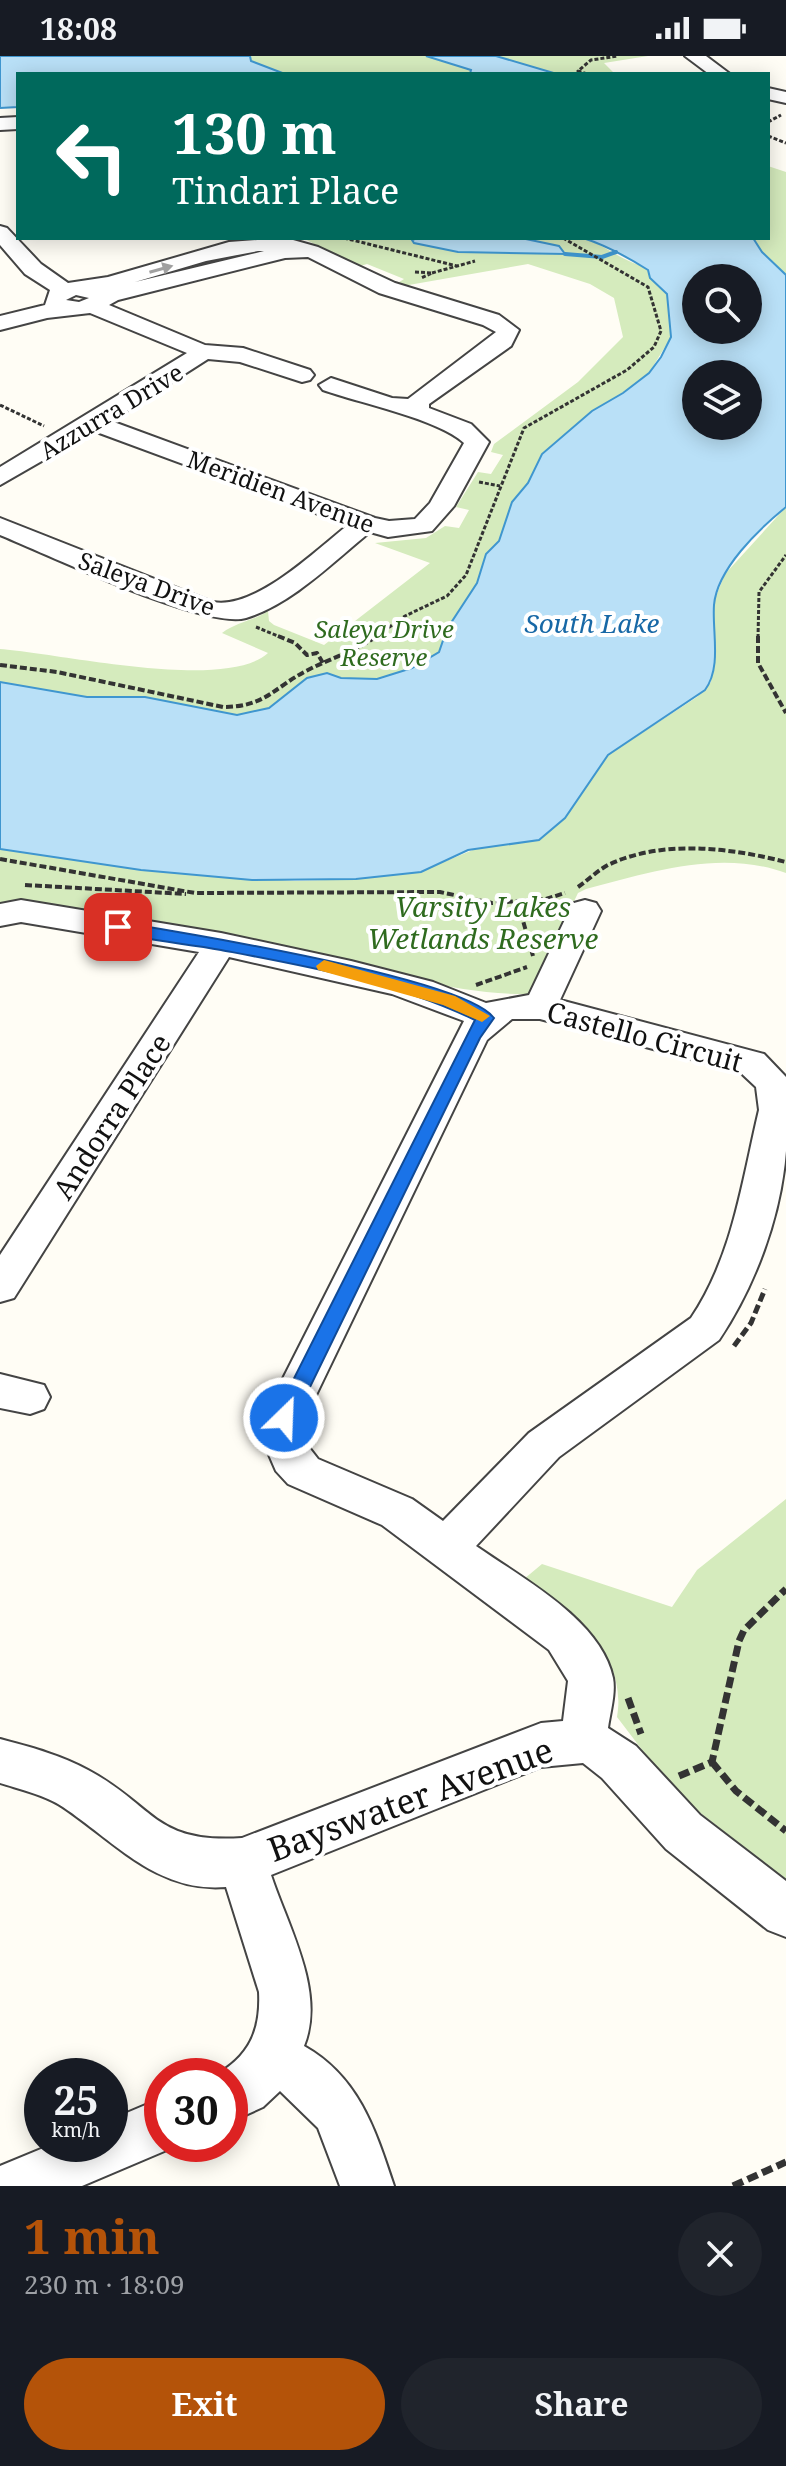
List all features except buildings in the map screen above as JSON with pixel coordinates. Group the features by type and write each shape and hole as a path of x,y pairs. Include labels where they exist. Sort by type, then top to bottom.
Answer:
{"street":[{"path":"694,56 718,72"},
{"name":"Azzurra Drive","path":"0,232 33,269 78,299 192,345 199,351 194,362 0,478"},
{"path":"208,240 233,256"},
{"path":"0,311 110,295 233,256 311,251 387,288 482,317 508,330 508,335 423,395 416,406 390,405 331,385"},
{"path":"0,323 78,299"},
{"path":"199,351 243,355 302,375"},
{"name":"Meridien Avenue","path":"92,422 388,529 423,526 441,506 477,442 472,435 422,414 416,406"},
{"name":"Saleya Drive","path":"0,526 205,609 236,612 260,602 366,523"},
{"path":"540,1007 585,911"},
{"path":"0,915 37,913 221,944 359,974 473,1011 472,1036 320,1341 287,1410 281,1434 293,1464 311,1477 379,1501 545,1620 576,1649 591,1681 583,1741"},
{"name":"Andorra Place","path":"0,1287 221,944"},
{"name":"Castello Circuit","path":"446,1548 544,1445 696,1336 720,1310 737,1272 779,1096 773,1083 752,1063 540,1007 513,1006 473,1011"},
{"name":"Bayswater Avenue","path":"0,1761 78,1790 144,1842 172,1858 198,1864 242,1862 541,1745 583,1741 600,1747 619,1762 683,1832 786,1912"},
{"path":"242,1862 285,1992 288,2014 274,2058 248,2084"},
{"path":"274,2058 302,2073 325,2091 343,2116 367,2186"},
{"path":"18,2186 144,2133"}],"path":[{"path":"581,72 578,71 591,60 618,56"},
{"path":"349,240 378,245 425,263 457,266"},
{"path":"567,240 588,251 600,262"},
{"path":"432,273 475,261"},
{"path":"0,405 46,427"},
{"path":"478,482 500,486"},
{"path":"786,555 759,592 758,663 784,704 786,713"},
{"path":"236,612 256,627 295,643 307,655 317,653 323,663"},
{"path":"19,885 160,895 440,892 492,903 518,903 564,894 612,863 681,849 744,850 786,862"},
{"path":"0,859 195,893"},
{"path":"473,1011 472,987 520,972 532,961 518,903"},
{"path":"728,1350 751,1323 769,1276"},
{"path":"712,1762 739,1641 744,1630 786,1589"},
{"path":"624,1687 643,1736"},
{"path":"667,1769 675,1780 712,1762"},
{"path":"712,1762 736,1791 786,1831"},
{"path":"733,2186 786,2162"}],"green space":[{"path":"250,56 426,56 472,70 280,72 251,61"},
{"path":"496,56 648,56 604,63 613,72 550,72"},
{"path":"770,167 786,172 786,275 754,240 770,240"},
{"name":"Saleya Drive Reserve","path":"307,240 588,240 644,266 667,294 671,337 649,373 592,411 542,454 528,483 512,502 499,541 486,554 477,583 447,629 439,652 412,668 377,679 341,678 327,673 307,678 269,708 237,715 145,697 87,697 0,682 0,649 180,670 247,664 268,653 222,633 268,611 269,621 274,625 324,645 430,563 375,543 426,538 445,526 459,528 469,510 456,507 478,472 491,474 503,455 491,452 494,444 578,382 623,337 614,298 590,284 528,264 403,286 396,284 404,279 367,264 357,267"},
{"name":"Varsity Lakes Wetlands Reserve","path":"786,507 786,873 761,866 711,863 660,870 586,889 578,893 529,994 452,987 326,958 127,919 7,902 0,904 0,849 141,870 295,881 356,879 446,861 485,845 539,840 565,818 608,755 697,697 711,682 714,601 725,574"},
{"path":"786,1499 786,1880 675,1793 617,1717 618,1694 614,1673 605,1653 577,1619 524,1579 542,1564 672,1607 697,1570"}],"water":[{"path":"0,56 250,56 251,61 280,72 16,72 16,107 0,108"},
{"path":"426,56 496,56 550,72 470,72"},
{"path":"412,240 530,240 559,246 565,254 458,252"},
{"name":"South Lake","path":"588,240 754,240 786,275 786,507 741,551 717,591 713,671 705,690 608,755 565,818 539,840 468,850 421,872 356,879 252,880 141,870 0,849 0,682 87,697 145,697 237,715 269,708 307,678 327,673 341,678 377,679 412,668 439,652 447,629 477,583 486,554 499,541 512,502 528,483 542,454 592,411 649,373 661,357 671,337 667,294 650,278 648,270"}],"waterway":[{"path":"565,254 602,257 616,252"}],"slow traffic":[{"path":"324,966 449,1000 482,1016"}],"route":[{"path":"118,927 221,944 359,974 449,1000 486,1018 472,1036 284,1418"}]}
